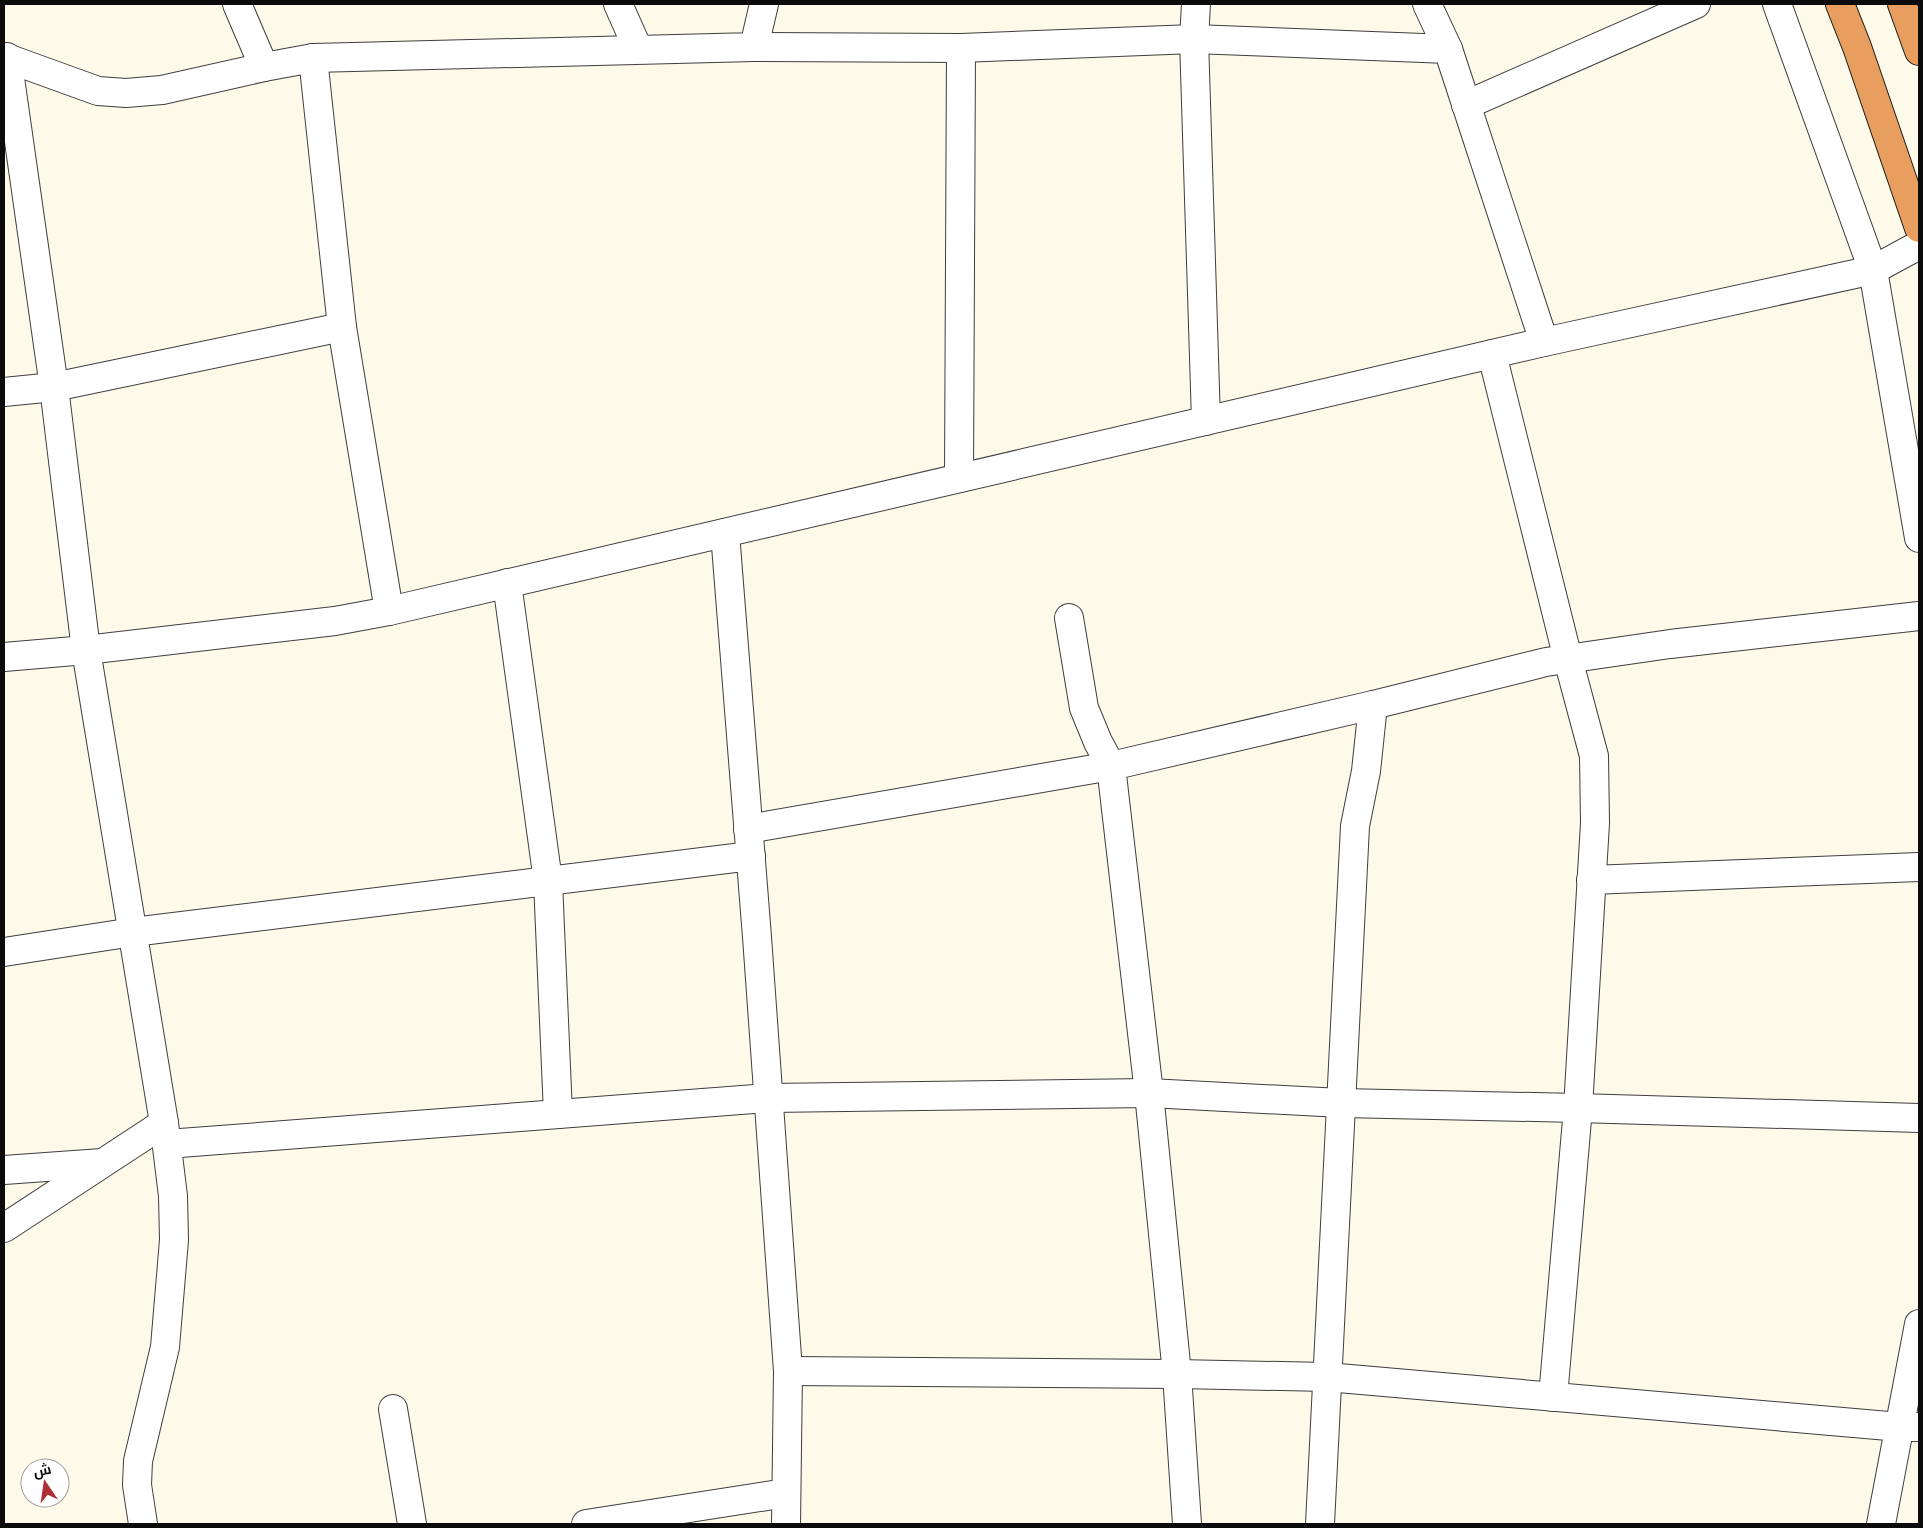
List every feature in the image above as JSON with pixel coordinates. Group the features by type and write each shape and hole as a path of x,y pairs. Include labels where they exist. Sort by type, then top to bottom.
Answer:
{"highway":[{"path":"1840,4 1919,228"},
{"path":"1902,4 1919,51"}],"street":[{"path":"237,4 264,67"},
{"path":"618,4 638,49"},
{"path":"754,47 764,4"},
{"path":"1196,4 1194,39 1206,421"},
{"path":"1427,4 1448,49 1544,342"},
{"path":"1466,105 1696,4"},
{"path":"1777,4 1873,270 1919,538"},
{"path":"143,1524 137,1485 138,1461 141,1441 166,1347 174,1240 173,1196 133,932 86,650 54,387 5,57 98,91 126,93 162,90 313,58 754,47 961,48 1194,39 1448,49"},
{"path":"959,478 961,48"},
{"path":"313,58 342,327 389,611"},
{"path":"4,657 86,650 335,621 389,611 1544,342 1873,270 1919,245"},
{"path":"4,392 54,387 342,327"},
{"path":"1492,354 1594,756 1595,823 1578,1108 1553,1397"},
{"path":"725,533 751,856 788,1371 786,1524"},
{"path":"507,583 548,881 558,1114"},
{"path":"748,829 1111,766 1527,667 1568,659 1670,644 1919,616"},
{"path":"1069,618 1084,708 1098,742 1111,766 1149,1092 1177,1374 1187,1524"},
{"path":"1320,1524 1355,826 1366,771 1373,705"},
{"path":"4,952 133,932 751,856"},
{"path":"1591,880 1919,867"},
{"path":"4,1228 103,1163 165,1134 558,1114 768,1098 1149,1092 1341,1104 1578,1108 1919,1118"},
{"path":"4,1170 103,1163"},
{"path":"1881,1524 1910,1427 1919,1324"},
{"path":"788,1371 1328,1377 1910,1427"},
{"path":"393,1408 412,1524"},
{"path":"586,1524 786,1493"}]}
